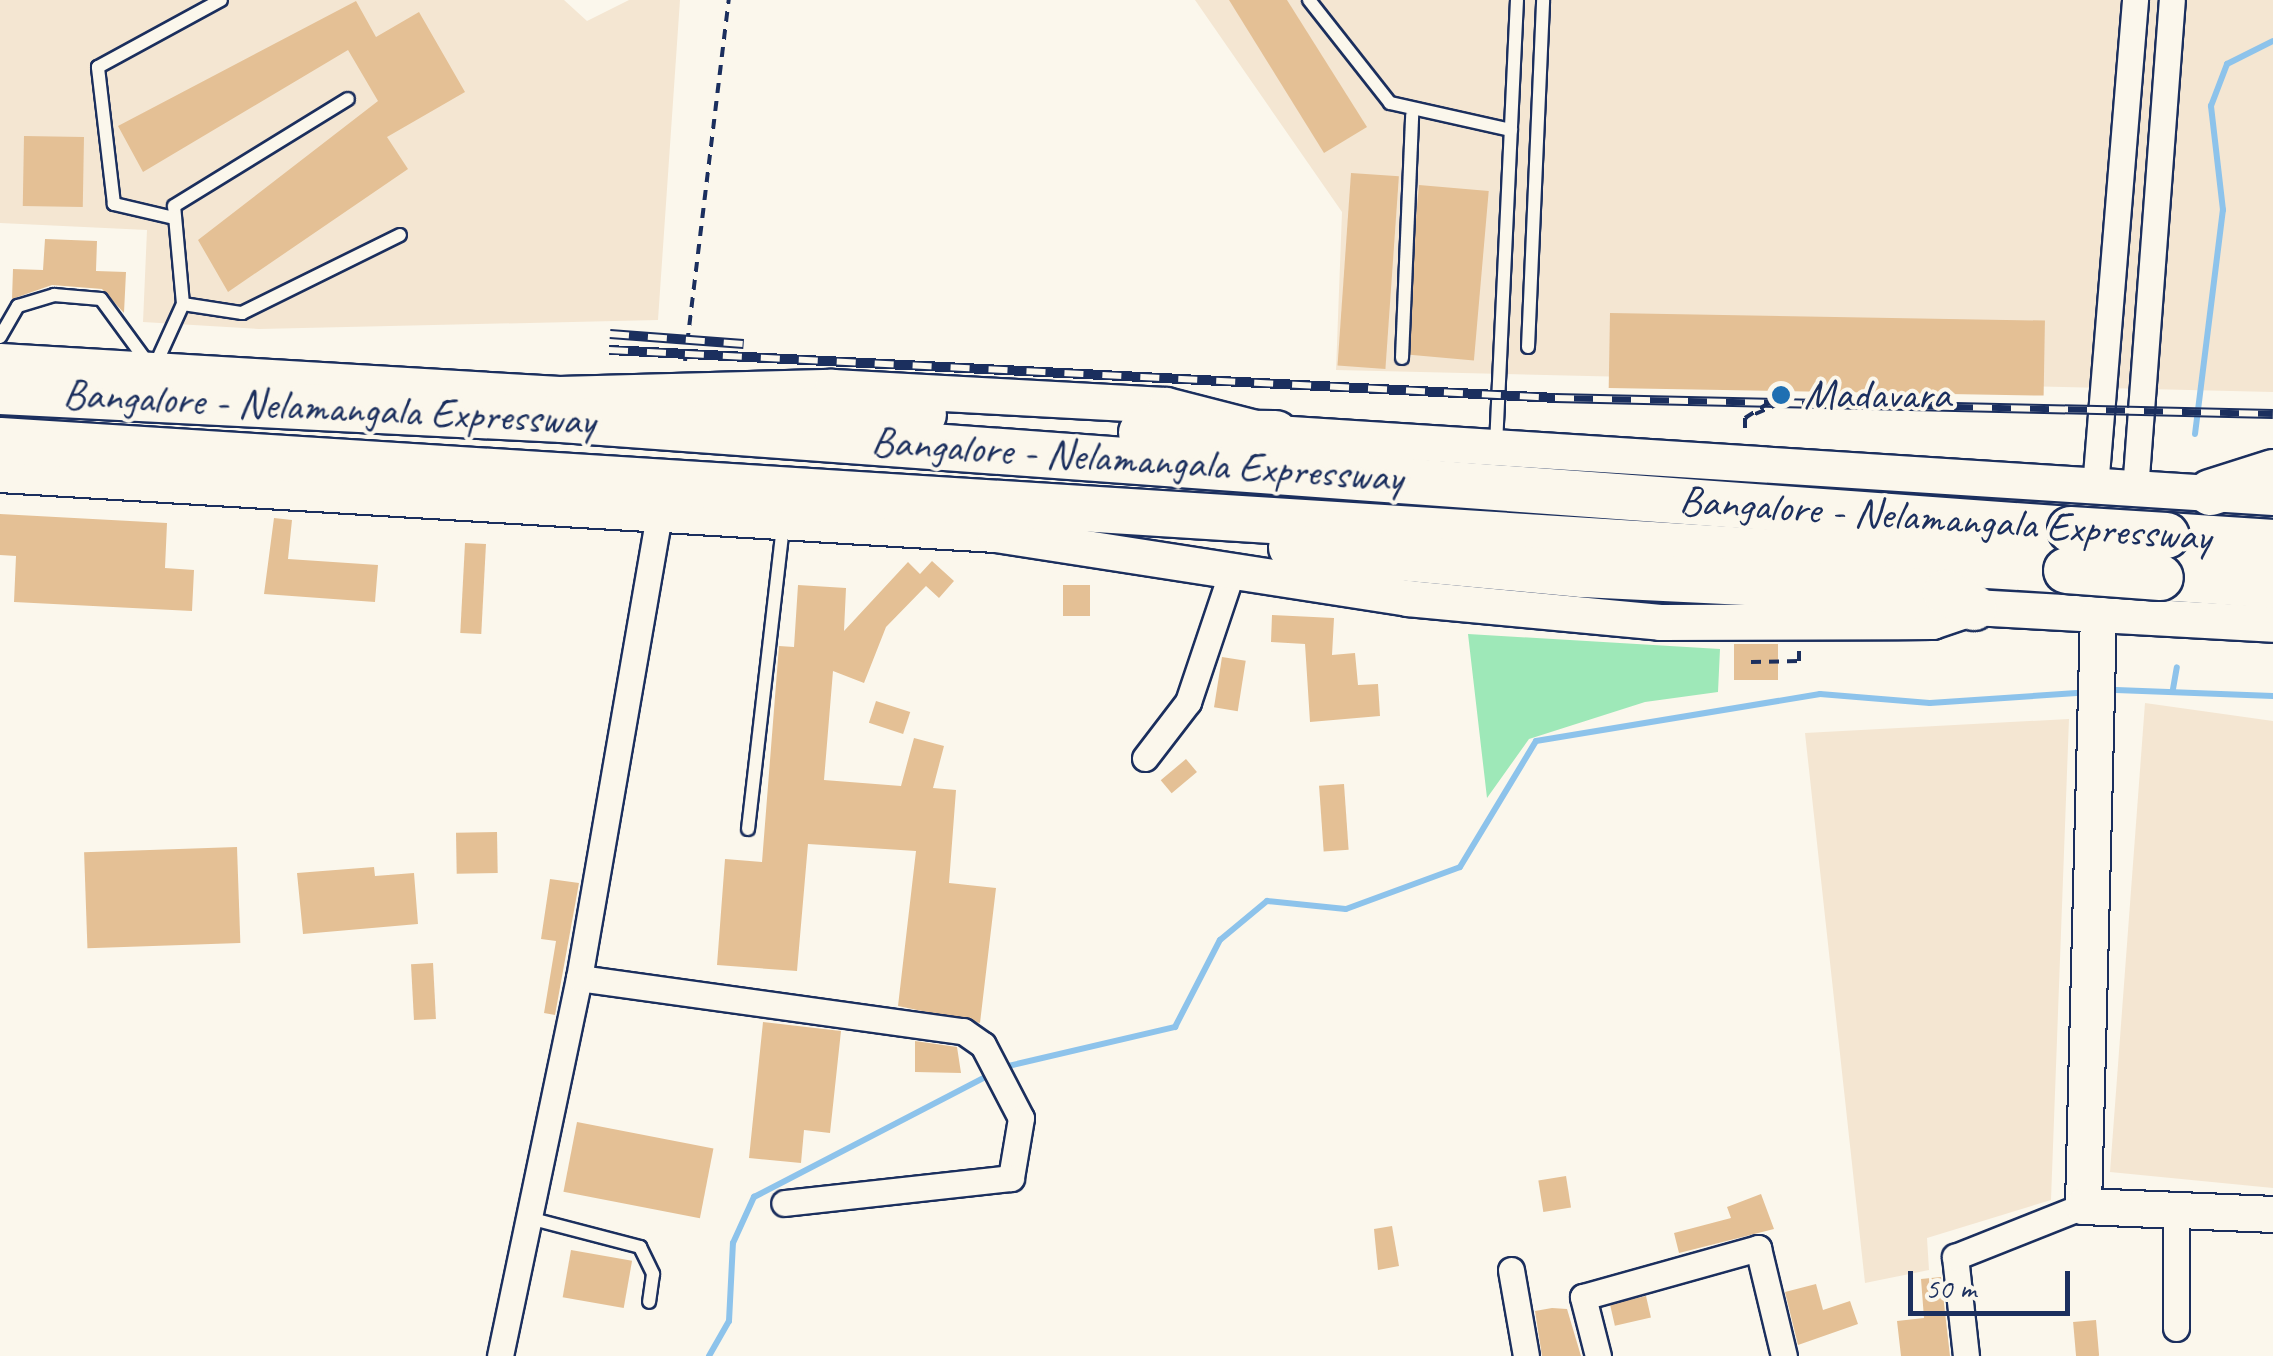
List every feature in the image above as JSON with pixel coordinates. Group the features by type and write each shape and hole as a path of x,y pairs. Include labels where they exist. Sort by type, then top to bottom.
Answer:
{"highway":[{"name":"Bangalore - Nelamangala Expressway","path":"0,391 561,418 2163,556 2273,585"},
{"path":"561,418 798,404 1162,434 1274,433"},
{"name":"Bangalore - Nelamangala Expressway","path":"0,440 553,470 1134,512 2068,549"},
{"path":"2210,492 2273,472"},
{"path":"1134,512 1364,559 1945,592 1973,606"},
{"name":"Bangalore - Nelamangala Expressway","path":"2163,556 2273,542"}],"street":[{"path":"2084,1206 2098,614 2087,588 2134,0"},
{"path":"2098,614 2123,590 2135,490 2172,0"},
{"path":"0,360 559,394 832,386 1166,406 1274,433 1496,444 2095,488 2273,497"},
{"path":"0,474 659,514 783,526 995,534 1231,574 1660,622 1932,622 1973,606 2273,624"},
{"path":"500,1356 580,978 659,514"},
{"path":"1145,758 1188,702 1231,574"},
{"path":"580,978 963,1031 996,1070 1021,1118 1011,1178 784,1203"},
{"path":"1966,1356 1955,1257 2084,1206 2273,1214"},
{"path":"2176,1210 2176,1328"},
{"path":"1598,1356 1583,1297 1758,1248 1779,1355"},
{"path":"1512,1270 1526,1356"}],"lane":[{"path":"174,218 114,204 98,67 221,0"},
{"path":"1309,0 1390,103 1412,115 1511,130"},
{"path":"1496,444 1518,0"},
{"path":"1528,347 1543,0"},
{"path":"154,370 183,304 176,204 348,100"},
{"path":"1402,358 1412,115"},
{"path":"183,304 242,314 400,235"},
{"path":"0,337 18,306 54,295 102,299 154,370"},
{"path":"748,829 783,526"},
{"path":"529,1218 640,1246 653,1274 649,1302"}],"path":[{"path":"682,390 729,0"},
{"path":"1781,395 1781,403 1745,418 1769,402 1781,395"},
{"path":"1745,418 1745,429"},
{"path":"1750,662 1772,661"}],"shaded area":[{"path":"0,0 564,0 587,21 629,0 680,0 658,320 259,329 143,322 147,230 0,223"},
{"path":"1195,0 2273,0 2273,392 1336,370 1342,212"},
{"path":"2145,703 2273,721 2273,1188 2110,1172"},
{"path":"2069,719 2051,1200 1927,1238 1929,1270 1865,1283 1805,733"}],"green space":[{"path":"1468,634 1720,649 1718,692 1645,702 1529,739 1487,798"}],"building":[{"path":"1229,0 1287,0 1367,127 1324,153"},
{"path":"356,1 376,37 419,12 465,92 387,137 408,169 228,292 198,240 378,101 348,50 143,172 118,126"},
{"path":"24,136 84,137 83,207 23,206"},
{"path":"1351,173 1399,176 1385,369 1338,366"},
{"path":"1419,185 1489,191 1474,360 1404,354"},
{"path":"45,239 97,241 96,271 126,272 124,313 102,289 52,285 12,299 13,269 43,270"},
{"path":"1610,313 2045,321 2044,396 1609,388"},
{"path":"0,514 167,523 165,568 194,570 192,611 14,602 16,556 0,555"},
{"path":"274,518 292,520 288,559 378,565 375,602 264,594"},
{"path":"465,543 486,544 481,634 460,633"},
{"path":"932,561 954,581 939,598 926,586 886,627 864,683 833,671 824,780 901,786 914,738 944,746 933,788 956,790 949,883 996,888 980,1023 898,1006 916,851 808,844 797,971 717,965 725,859 762,862 779,646 794,647 798,585 846,588 844,631 908,562 920,574"},
{"path":"1063,585 1090,585 1090,616 1063,616"},
{"path":"1272,615 1334,618 1332,655 1355,653 1358,685 1378,684 1380,716 1310,722 1305,644 1271,642"},
{"path":"1734,644 1778,644 1778,680 1734,680"},
{"path":"1222,657 1246,661 1238,711 1214,707"},
{"path":"876,701 910,712 903,734 869,723"},
{"path":"1186,759 1197,772 1172,793 1161,780"},
{"path":"1344,784 1349,850 1324,852 1319,786"},
{"path":"497,832 498,873 457,874 456,833"},
{"path":"237,847 240,943 87,948 84,852"},
{"path":"374,867 375,876 414,873 418,924 303,934 297,873"},
{"path":"550,879 579,883 555,1015 544,1013 556,941 541,939"},
{"path":"433,963 436,1019 414,1020 411,964"},
{"path":"763,1022 841,1031 830,1133 804,1130 801,1163 749,1158"},
{"path":"915,1041 957,1047 961,1073 915,1072"},
{"path":"577,1122 713,1149 700,1218 563,1192"},
{"path":"1566,1176 1571,1208 1543,1212 1538,1180"},
{"path":"1761,1194 1774,1229 1679,1253 1674,1233 1731,1218 1727,1207"},
{"path":"1392,1226 1399,1266 1378,1270 1374,1229"},
{"path":"571,1250 632,1261 624,1308 563,1297"},
{"path":"1941,1277 1950,1356 1901,1356 1897,1321 1924,1318 1921,1279"},
{"path":"1816,1284 1823,1310 1850,1301 1858,1324 1798,1345 1785,1292"},
{"path":"1646,1296 1651,1317 1615,1326 1610,1304"},
{"path":"1567,1309 1581,1356 1542,1356 1535,1311"},
{"path":"2096,1320 2099,1356 2076,1356 2073,1322"}],"waterway":[{"path":"2195,434 2223,210 2211,106 2227,64 2273,41"},
{"path":"2173,689 2177,667"},
{"path":"2116,690 2273,696"},
{"path":"1004,1067 1175,1027 1220,940 1267,901 1346,909 1460,867 1536,741 1820,694 1930,703 2077,693"},
{"path":"709,1356 729,1321 733,1243 754,1197 993,1073"}],"railway":[{"path":"610,334 744,344"},
{"path":"609,350 1555,398 2273,414"}],"place":[{"name":"Madavara","path":"1781,395"}]}
